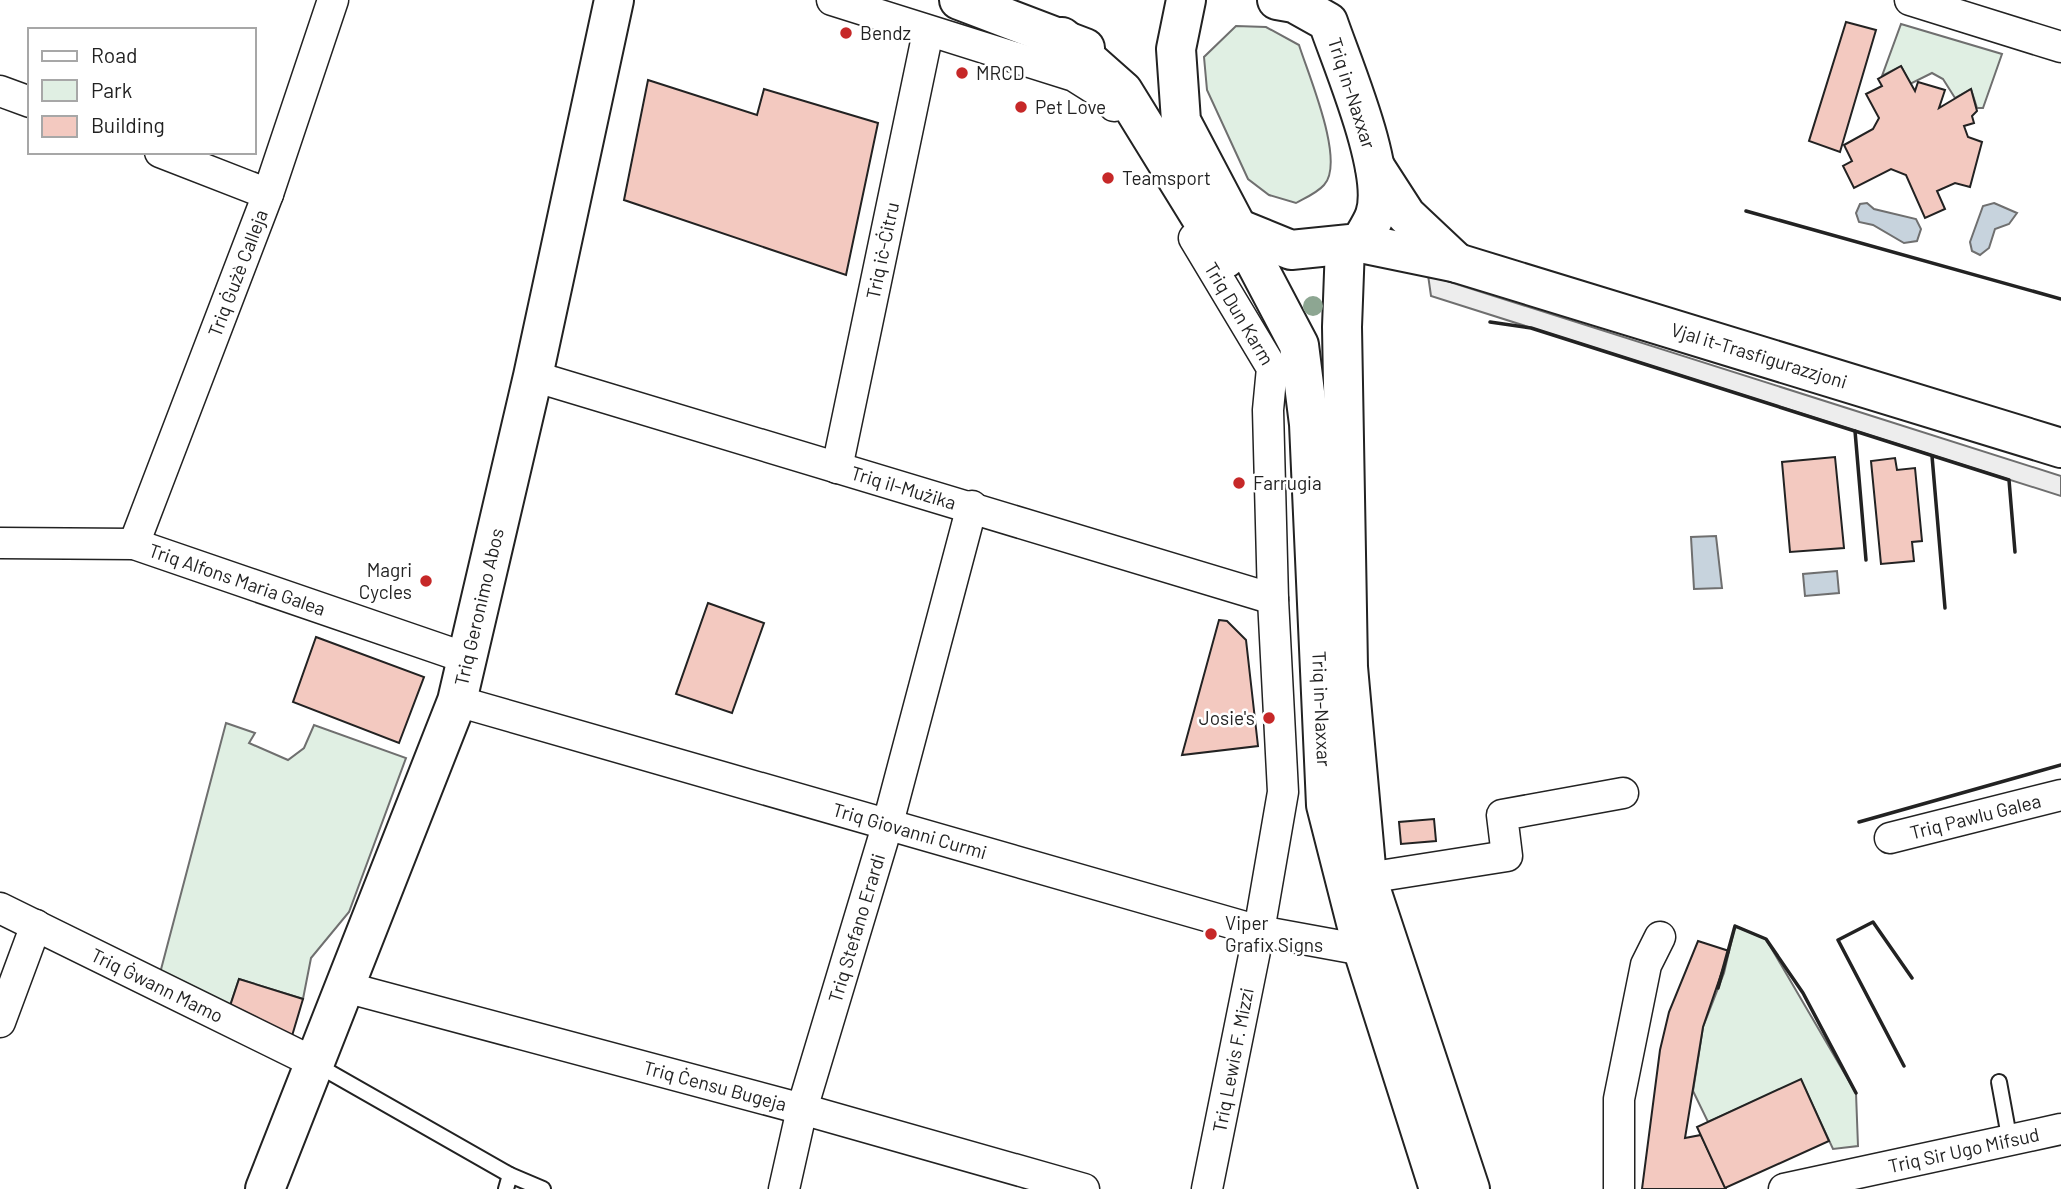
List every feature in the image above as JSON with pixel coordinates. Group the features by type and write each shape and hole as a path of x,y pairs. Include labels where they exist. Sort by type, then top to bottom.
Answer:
{"main road":[{"name":"Triq Geronimo Abos","path":"265,1189 457,701 469,659 533,376 614,0"},
{"path":"959,0 1062,37 1121,69 1181,121"},
{"name":"Triq in-Naxxar","path":"1186,0 1176,49 1181,121 1299,345 1309,424 1326,805 1363,950 1439,1189"},
{"name":"Triq in-Naxxar","path":"1277,0 1327,11 1369,140 1375,167 1376,213 1352,245 1342,327 1348,667 1367,878 1470,1189"},
{"path":"1062,37 1123,91 1286,354 1309,424"},
{"name":"Vjal it-Trasfigurazzjoni","path":"1375,167 1406,215 1457,263"},
{"path":"1237,228 1291,250 1352,245"},
{"name":"Vjal it-Trasfigurazzjoni","path":"1352,245 1457,263 2061,448"}],"street":[{"name":"Triq Ġużè Calleja","path":"134,544 268,194 333,0"},
{"name":"Triq Dun Karm","path":"832,0 1074,76 1109,98 1272,368 1268,410 1273,598 1283,792 1259,931"},
{"path":"1910,0 2061,47"},
{"name":"Triq iċ-Ċitru","path":"837,468 928,32"},
{"path":"0,91 28,101"},
{"path":"165,154 268,194"},
{"name":"Triq il-Mużika","path":"533,376 1273,598"},
{"name":"Triq Stefano Erardi","path":"784,1189 802,1110 888,823 972,506"},
{"name":"Triq Alfons Maria Galea","path":"0,543 134,544 469,659"},
{"name":"Triq Giovanni Curmi","path":"457,701 1259,931 1363,950"},
{"path":"1367,878 1507,856 1502,815 1623,793"},
{"name":"Triq Pawlu Galea","path":"1890,838 2061,795"},
{"name":"Triq Ġwann Mamo","path":"0,908 313,1062"},
{"path":"0,1022 36,925"},
{"name":"Triq Lewis F. Mizzi","path":"1207,1189 1259,931"},
{"path":"1619,1189 1619,1099 1646,965 1660,937"},
{"name":"Triq Ċensu Bugeja","path":"345,987 1084,1189"},
{"name":"Triq Sir Ugo Mifsud","path":"1784,1189 2061,1129"}],"lane":[{"path":"313,1062 508,1182 543,1189"},
{"path":"1999,1082 2010,1142"}],"green space":[{"path":"1901,24 2002,54 1983,108 1977,108 1971,89 1955,98 1943,79 1932,73 1910,84 1901,66 1882,76"},
{"path":"1236,26 1266,27 1299,45 1317,96 1328,138 1330,174 1321,188 1296,203 1269,195 1248,179 1207,90 1204,57"},
{"path":"226,723 255,733 249,743 288,760 304,748 314,725 406,758 349,912 311,958 303,999 239,979 229,1009 159,977"},
{"path":"1735,926 1766,939 1856,1093 1858,1146 1833,1149 1801,1080 1708,1122 1693,1091 1703,1027 1724,973"}],"shaded area":[{"path":"1867,203 1874,209 1916,219 1921,229 1917,241 1904,243 1873,225 1859,222 1856,213 1860,204"},
{"path":"1994,203 2017,213 2009,224 1995,229 1989,248 1980,255 1972,251 1970,242 1983,206"},
{"path":"1428,275 2061,476 2061,496 1431,296"},
{"path":"1716,536 1722,588 1694,589 1691,537"},
{"path":"1837,571 1839,593 1805,596 1803,574"}],"building":[{"path":"1846,22 1876,30 1840,152 1809,141"},
{"path":"1901,66 1915,91 1918,82 1945,90 1939,108 1971,89 1977,111 1972,116 1974,123 1964,126 1968,137 1982,142 1970,187 1955,183 1937,191 1945,209 1925,218 1906,175 1891,169 1854,188 1843,166 1852,161 1844,145 1873,129 1879,118 1866,94 1882,86 1878,79"},
{"path":"648,80 757,115 764,89 878,123 846,275 624,200"},
{"path":"1835,457 1844,548 1790,552 1782,462"},
{"path":"1895,458 1897,470 1915,468 1922,541 1912,542 1914,561 1881,564 1871,461"},
{"path":"708,603 764,623 732,713 676,694"},
{"path":"1219,620 1227,621 1246,640 1258,746 1182,755"},
{"path":"316,637 424,677 399,743 293,702"},
{"path":"1434,819 1436,841 1401,844 1399,822"},
{"path":"1698,941 1729,951 1703,1027 1685,1138 1701,1135 1726,1189 1642,1189 1660,1050 1669,1012"},
{"path":"239,979 303,999 292,1036 229,1009"},
{"path":"1801,1079 1829,1141 1725,1188 1697,1127"}],"wall":[{"path":"1746,211 2061,299"},
{"path":"1490,322 1531,328 2009,480 2015,552"},
{"path":"1855,431 1866,560"},
{"path":"1932,456 1945,608"},
{"path":"1859,822 2061,765"},
{"path":"1904,1066 1838,940 1873,922 1912,978"},
{"path":"1718,988 1735,926 1766,939 1803,993 1856,1093"}],"place":[{"name":"Bendz","path":"846,33"},
{"name":"MRCD","path":"962,73"},
{"name":"Pet Love","path":"1021,107"},
{"name":"Teamsport","path":"1108,178"},
{"name":"Farrugia","path":"1239,483"},
{"name":"Magri Cycles","path":"426,581"},
{"name":"Josie's","path":"1269,718"},
{"name":"Viper Grafix Signs","path":"1211,934"}]}
